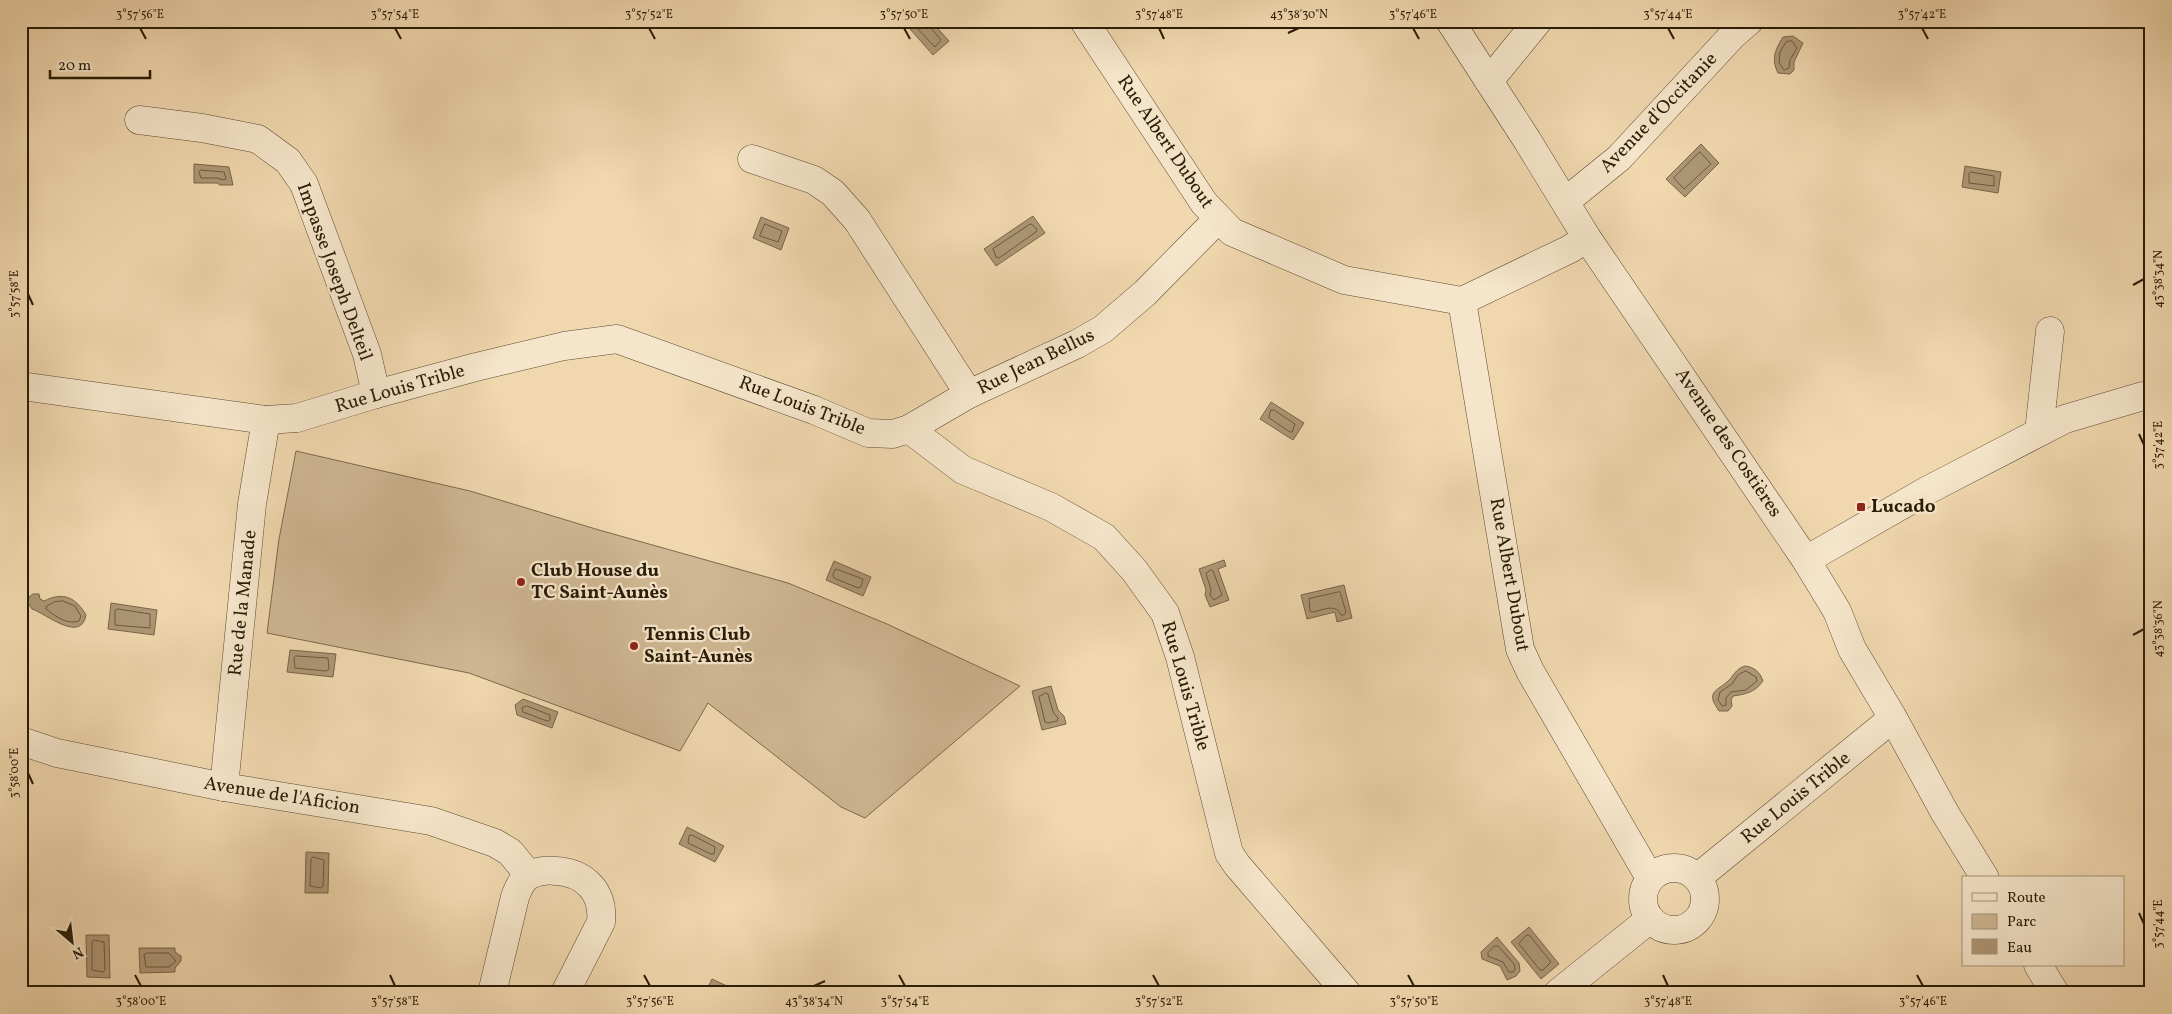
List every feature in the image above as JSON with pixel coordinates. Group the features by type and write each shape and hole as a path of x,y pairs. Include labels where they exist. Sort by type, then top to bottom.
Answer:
{"street":[{"name":"Rue Albert Dubout","path":"1084,21 1204,203 1232,232 1344,280 1462,301 1520,649 1530,671 1650,878"},
{"path":"1489,81 1538,21"},
{"name":"Avenue d'Occitanie","path":"1566,201 1619,158 1732,36 1750,21"},
{"name":"Avenue des Costières","path":"1457,25 1489,81 1566,201 1587,238 1806,560 1837,610 1852,649 1893,718 1945,813 1984,876"},
{"name":"Impasse Joseph Delteil","path":"139,120 202,128 258,139 288,161 304,184 367,354 376,394"},
{"path":"752,158 814,180 833,193 857,220 969,394"},
{"name":"Rue Jean Bellus","path":"909,429 969,394 1077,344 1103,329 1145,293 1218,219"},
{"path":"1462,301 1570,249 1587,238"},
{"path":"2039,432 2050,331"},
{"name":"Rue Louis Trible","path":"21,386 266,420 296,418 376,394 564,346 616,339 814,410 868,433 892,434 909,429 964,470 1051,507 1104,536 1134,570 1165,613 1180,657 1230,853 1237,864 1347,993"},
{"path":"1806,560 1928,490 2065,419 2151,396"},
{"name":"Rue de la Manade","path":"224,787 252,504 266,420"},
{"name":"Rue Louis Trible","path":"1697,878 1893,718"},
{"name":"Avenue de l'Aficion","path":"21,741 58,753 224,787 431,821 495,843 510,852 529,875"},
{"path":"1669,868 1684,870 1697,878 1703,886 1705,896 1701,914 1694,922 1676,930 1667,929 1650,919 1643,903 1643,894 1650,878 1658,871 1669,868"},
{"path":"492,993 515,897 520,885 529,875 550,870 574,873 583,878 594,890 602,914 602,922 565,993"},
{"path":"1558,993 1650,919"},
{"path":"2039,966 2055,993"}],"green space":[{"name":"Tennis Club Saint-Aunès","path":"296,451 470,491 599,530 788,583 887,624 1020,686 865,818 841,807 708,703 680,751 469,673 267,633 279,539"}],"water":[{"path":"903,21 931,21 949,41 933,55"},
{"path":"1793,36 1803,43 1794,62 1794,70 1790,74 1778,73 1774,59 1776,50 1783,37"},
{"path":"1701,144 1719,163 1685,197 1666,179"},
{"path":"194,164 229,167 233,185 194,183"},
{"path":"1965,166 2001,172 1998,193 1962,187"},
{"path":"1033,216 1045,233 996,266 984,249"},
{"path":"761,217 789,228 781,250 753,238"},
{"path":"1271,402 1304,423 1293,440 1260,419"},
{"path":"1224,560 1226,566 1218,569 1229,600 1210,607 1199,569"},
{"path":"834,561 871,577 863,596 826,580"},
{"path":"1344,585 1352,618 1337,622 1335,612 1307,619 1301,595"},
{"path":"33,594 39,594 40,599 44,601 58,597 74,600 86,615 83,623 77,627 70,627 32,609 28,603 29,597"},
{"path":"111,603 157,610 154,635 108,629"},
{"path":"290,650 336,654 333,677 287,672"},
{"path":"1745,666 1756,671 1763,681 1750,692 1733,696 1731,700 1732,706 1728,711 1719,711 1713,700 1713,694 1737,671"},
{"path":"1051,686 1058,710 1064,716 1066,724 1042,730 1032,691"},
{"path":"523,699 558,712 552,728 517,715 515,705"},
{"path":"687,827 724,846 715,862 679,844"},
{"path":"306,852 329,853 328,893 305,893"},
{"path":"1529,927 1559,964 1541,979 1511,942"},
{"path":"86,935 109,935 110,978 87,977"},
{"path":"1497,937 1519,963 1520,971 1516,976 1507,980 1500,966 1482,959 1481,952"},
{"path":"139,948 175,948 175,952 181,956 181,961 175,968 175,972 140,973"},
{"path":"712,979 729,987 726,993 705,993"}],"place":[{"name":"Lucado","path":"1861,507"},
{"name":"Club House du TC Saint-Aunès","path":"521,582"},
{"name":"Tennis Club Saint-Aunès","path":"634,646"}]}
